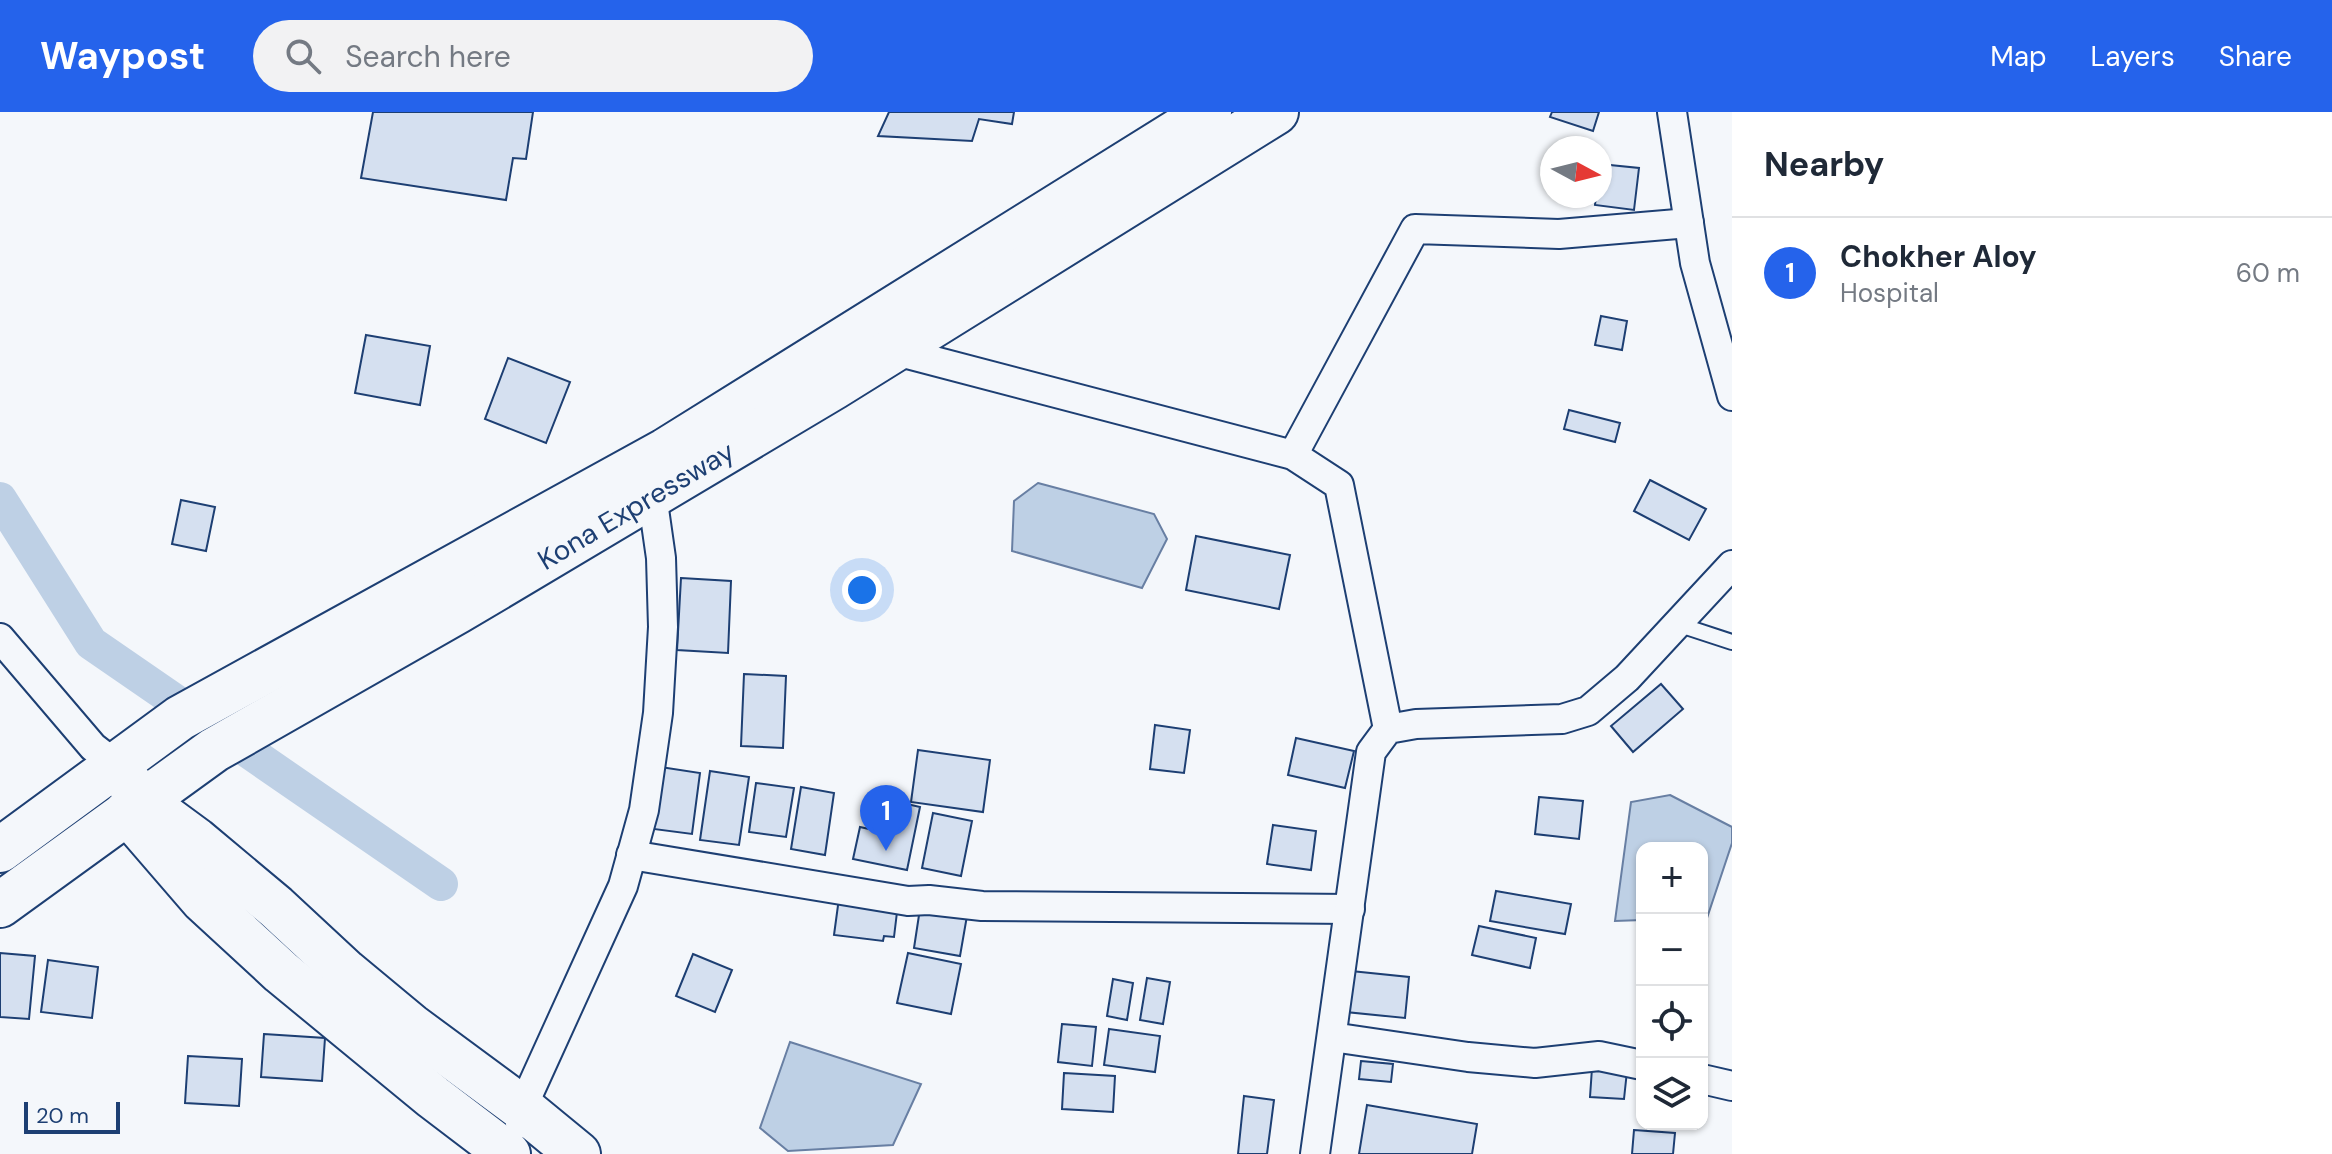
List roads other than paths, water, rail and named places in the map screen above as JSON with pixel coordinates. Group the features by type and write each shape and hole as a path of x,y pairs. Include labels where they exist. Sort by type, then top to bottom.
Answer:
{"main road":[{"name":"Kona Expressway","path":"0,850 102,763 665,451 1209,112"},
{"name":"Kona Expressway","path":"0,905 214,750 652,495 1276,112"},
{"path":"102,763 203,900 281,972 433,1097 508,1154"},
{"path":"136,807 196,840 411,1026 522,1108 578,1154"}],"street":[{"path":"1672,112 1695,263 1732,396"},
{"path":"1293,455 1415,229 1559,234 1689,223"},
{"path":"892,350 1293,455 1339,485 1388,729"},
{"path":"517,1154 522,1108 623,886 644,810 658,713 663,641 661,558 652,495"},
{"path":"1315,1154 1371,752 1388,729 1416,724 1562,719 1588,711 1627,678 1732,565"},
{"path":"0,638 102,763"},
{"path":"631,855 908,901 929,900 982,906 1350,909"},
{"path":"1332,1037 1468,1057 1535,1063 1599,1056 1636,1064"},
{"path":"1708,1080 1732,1086"}],"lane":[{"path":"1677,624 1732,642"}],"water":[{"path":"1038,483 1154,514 1167,539 1142,588 1012,551 1014,501"},
{"path":"1670,795 1732,827 1732,843 1708,915 1708,842 1636,842 1636,920 1615,921 1631,802"},
{"path":"790,1042 921,1084 893,1145 788,1151 760,1128"}],"waterway":[{"path":"0,499 91,643 441,884"}],"place":[{"name":"Chokher Aloy","path":"886,851"}]}
